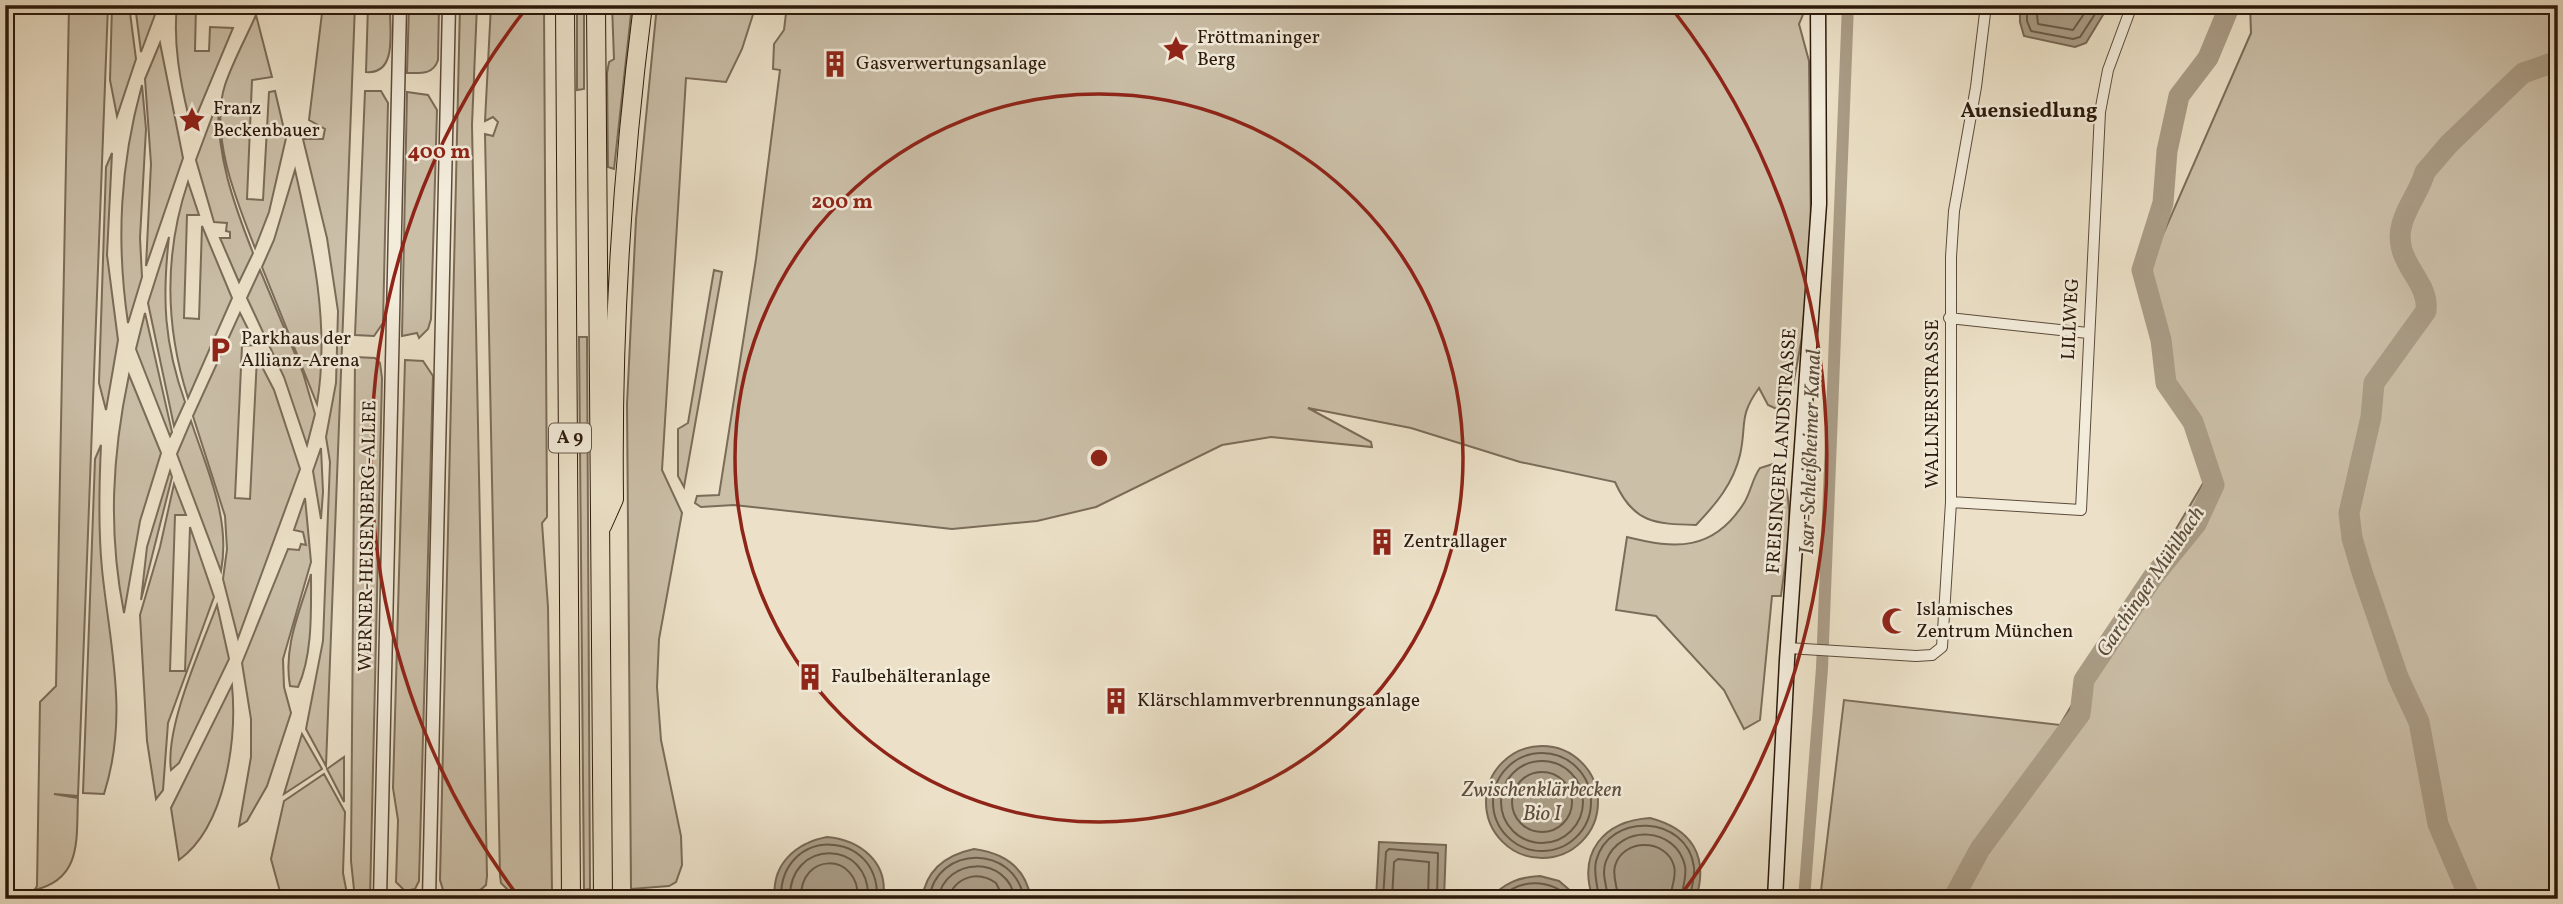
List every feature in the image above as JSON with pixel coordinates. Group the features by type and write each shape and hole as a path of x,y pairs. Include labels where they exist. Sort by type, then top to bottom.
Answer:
{"highway":[{"name":"A 9","path":"565,5 571,899"},
{"name":"A 9","path":"596,5 603,899"},
{"path":"599,531 614,499 617,308 628,149 643,5"}],"main road":[{"name":"FREISINGER LANDSTRASSE","path":"1775,899 1788,648 1819,204 1818,5"}],"street":[{"name":"WERNER-HEISENBERG-ALLEE","path":"380,898 400,5"},
{"path":"380,898 429,899 449,5"},
{"name":"WALLNERSTRASSE","path":"1788,648 1916,656 1932,655 1942,647 1951,502 1949,318 1954,211 1976,87 1986,5"},
{"name":"LILLWEG","path":"1951,502 2081,510 2100,112 2108,70 2132,5"},
{"path":"1949,318 2088,333"}],"shaded area":[{"path":"69,5 108,5 78,796 54,794 78,798 76,842 69,867 61,877 50,885 35,890 40,702 56,686"},
{"path":"112,5 129,5 136,59 117,116 110,80"},
{"path":"135,5 155,5 156,12 141,52"},
{"path":"177,5 196,5 195,51 209,51 210,27 233,28 195,119 189,118 180,76 176,33"},
{"path":"323,5 355,5 326,766 306,729 323,641 330,462 326,437 336,383 338,311 327,238 303,139 323,139 325,129 309,120"},
{"path":"368,5 390,5 391,37 384,66 376,71 366,72"},
{"path":"409,5 439,5 438,60 433,68 426,72 407,73"},
{"path":"460,5 477,5 472,125 487,876 486,885 482,889 460,894 443,890 440,880"},
{"path":"491,5 544,5 547,517 542,523 548,607 552,890 508,890 501,883 500,876 485,134 493,136 498,122 493,117 485,121"},
{"path":"577,5 584,5 584,89 577,90"},
{"path":"612,5 632,5 614,169 608,167 607,73 609,62 614,59"},
{"path":"657,5 756,5 742,49 726,82 686,78 662,470 682,513 659,639 657,687 661,740 681,836 682,865 676,882 669,886 631,889 627,404 636,219"},
{"path":"787,5 1807,5 1799,24 1809,61 1811,237 1802,337 1790,402 1779,410 1768,405 1759,388 1748,406 1740,455 1733,475 1717,501 1696,525 1669,524 1647,518 1629,506 1615,482 1520,462 1411,428 1308,408 1371,442 1372,447 1271,437 1222,445 1096,507 1037,521 952,529 734,505 701,507 695,503 697,496 719,495 756,259 780,70 773,69 774,44 784,30"},
{"path":"2250,5 2558,5 2558,899 1820,899 1844,700 2060,725 2208,475 2140,287 2251,33"},
{"path":"256,15 272,77 252,80 247,199 263,200 269,92 275,91 286,138 269,212 255,248 227,168 220,125 225,85"},
{"path":"160,43 183,158 146,266 151,164 145,79"},
{"path":"142,85 146,129 140,238 142,277 128,323 122,262 122,203 129,144"},
{"path":"365,91 381,91 388,103 383,323 374,336 355,335"},
{"path":"407,92 428,95 437,110 431,319 428,329 419,338 417,333 402,336"},
{"path":"218,101 223,160 253,253 239,282 220,238 230,238 230,232 226,231 227,223 214,222 196,160"},
{"path":"112,153 107,255 118,340 106,410 99,383 106,167"},
{"path":"295,170 318,287 322,345 317,404 262,267 274,240"},
{"path":"188,182 199,215 187,215 184,318 199,319 202,226 232,298 188,398 175,344 170,290 175,236"},
{"path":"169,237 166,321 185,402 174,426 148,303"},
{"path":"260,270 303,373 315,414 307,445 284,377 247,298"},
{"path":"714,270 722,272 684,487 678,476 678,429 688,423"},
{"path":"145,313 172,432 170,436 136,349"},
{"path":"240,313 256,345 242,346 235,498 250,499 257,357 274,390 300,469 238,638 223,579 227,549 225,516 193,416"},
{"path":"579,337 587,337 590,889 584,890"},
{"path":"355,357 375,358 380,363 382,378 370,899 355,899 351,861"},
{"path":"405,360 423,361 433,376 419,881 415,889 405,891 396,882 398,820 393,788"},
{"path":"129,375 161,453 140,521 124,613 116,553 114,494 119,435"},
{"path":"191,421 220,514 223,533 221,571 177,454"},
{"path":"101,445 101,554 113,654 116,709 115,737 104,794 83,793 95,459"},
{"path":"321,448 323,492 321,519 313,471"},
{"path":"1773,464 1782,476 1787,491 1788,545 1781,596 1772,596 1760,720 1744,729 1724,690 1656,616 1616,610 1627,537 1661,544 1692,543 1706,538 1732,519 1746,499 1760,468"},
{"path":"170,471 172,477 141,600 147,547"},
{"path":"174,484 186,515 175,515 170,671 185,671 190,527 214,597 168,723 163,790 156,799 147,741 140,615 160,547"},
{"path":"305,498 311,562 283,659 284,687 291,713 267,786 247,821 239,826 251,757 251,719 242,663 288,549 299,550 301,544 306,545 303,532 294,530"},
{"path":"311,574 310,631 306,660 298,687 290,686 288,672 291,643"},
{"path":"217,605 229,659 179,763 171,770 173,732 179,710"},
{"path":"232,685 230,755 218,804 195,845 179,860 171,808"},
{"path":"302,734 322,769 284,794"},
{"path":"344,757 344,802 327,769"},
{"path":"324,774 345,812 343,873 348,899 282,899 271,859 284,801"}],"water":[{"path":"2020,5 2109,5 2086,43 2075,47 2024,36 2020,22"},
{"name":"Zwischenklärbecken Bio I","path":"1542,746 1564,750 1582,762 1594,780 1598,802 1594,824 1582,842 1564,854 1542,858 1520,854 1502,842 1490,824 1486,802 1490,780 1502,762 1520,750"},
{"name":"Zwischenklärbecken Bio I","path":"1650,818 1677,829 1694,846 1700,870 1696,899 1593,899 1589,867 1598,842 1619,825"},
{"path":"827,837 851,843 870,855 881,874 883,899 775,899 777,875 788,857 805,844"},
{"path":"1379,842 1446,845 1444,899 1376,899"},
{"path":"974,849 995,854 1012,864 1024,879 1031,899 922,899 928,879 939,865 955,855"},
{"name":"Zwischenklärbecken Bio I","path":"1540,876 1559,881 1580,899 1489,899 1512,882"}],"waterway":[{"name":"Isar-Schleißheimer Kanal","path":"1804,899 1822,668 1848,5"},
{"name":"Garchinger Mühlbach","path":"1953,899 1980,849 2080,714 2084,680 2153,577 2196,524 2214,485 2193,422 2166,383 2161,340 2142,270 2163,203 2167,151 2179,96 2208,58 2230,5"},
{"path":"2470,899 2438,824 2419,722 2398,677 2362,572 2352,538 2349,513 2371,417 2374,383 2426,311 2424,294 2402,250 2400,239 2403,219 2425,172 2449,144 2523,73 2558,61"}],"place":[{"name":"Fröttmaninger Berg","path":"1176,49"},
{"name":"Gasverwertungsanlage","path":"835,64"},
{"name":"Franz Beckenbauer","path":"192,120"},
{"name":"Parkhaus der Allianz-Arena","path":"220,350"},
{"name":"Zentrallager","path":"1382,542"},
{"name":"Islamisches Zentrum München","path":"1895,621"},
{"name":"Faulbehälteranlage","path":"810,677"},
{"name":"Klärschlammverbrennungsanlage","path":"1116,701"}],"district":[{"name":"Auensiedlung","path":"2029,111"}]}
